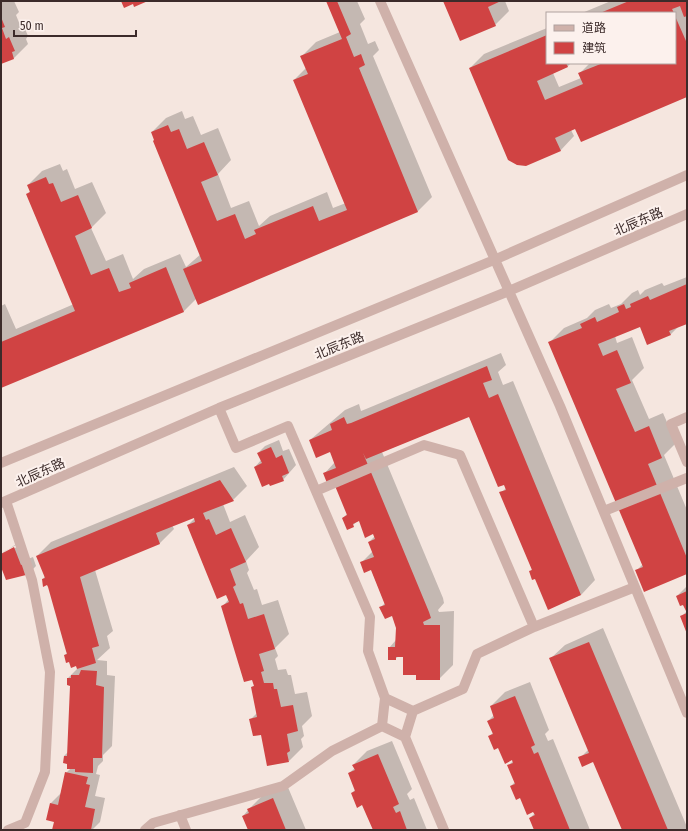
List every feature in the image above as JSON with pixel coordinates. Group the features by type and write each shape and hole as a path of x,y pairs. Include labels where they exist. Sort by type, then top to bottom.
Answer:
{"street":[{"path":"380,1 560,406 687,713"},
{"name":"北辰东路","path":"1,463 494,260 687,176"},
{"name":"北辰东路","path":"3,502 219,408 509,291 687,214"},
{"path":"219,408 236,448 288,426 370,617 368,651 385,698 382,726"},
{"path":"687,417 671,424 687,462"},
{"path":"316,491 424,445 460,456 534,627"},
{"path":"604,511 687,478"},
{"path":"3,502 32,580 50,672 45,772 25,823 8,830"},
{"path":"385,698 413,711 463,689 477,654 534,627 635,586"},
{"path":"413,711 405,737 444,830"},
{"path":"382,726 405,737"},
{"path":"145,830 154,823 283,786 332,751 382,726"},
{"path":"180,815 186,830"}],"building":[{"path":"121,1 148,1 134,7 133,4 124,8"},
{"path":"326,1 337,1 351,34 346,37 354,57 361,54 365,65 359,68 418,212 198,305 183,269 202,261 153,141 151,132 168,125 171,132 179,129 187,149 204,142 218,175 201,182 217,221 235,214 245,239 256,234 254,230 313,206 319,221 347,210 293,80 308,74 300,56 342,39"},
{"path":"443,1 501,1 488,7 496,26 460,41"},
{"path":"629,1 687,1 687,16 684,17 680,6 672,9 674,12 602,12"},
{"path":"1,17 5,27 2,28 6,39 9,37 15,51 12,52 14,59 1,64"},
{"path":"676,18 686,41 687,40 687,97 581,142 575,129 555,138 561,151 526,166 517,165 508,160 469,68 546,35 546,64 566,64 568,67 537,81 545,100 583,84 578,73 600,64 676,64"},
{"path":"46,177 49,184 53,183 61,202 78,195 92,228 75,236 91,275 109,268 119,292 131,288 129,283 166,267 184,312 1,388 1,342 75,311 26,194 30,192 27,185"},
{"path":"687,284 687,324 669,331 671,335 647,345 640,327 598,344 603,356 617,350 631,383 616,389 635,432 649,426 662,458 648,464 687,558 687,574 644,592 635,570 643,567 548,342 582,328 580,324 595,317 597,322 619,312 617,307 624,304 626,309 631,307 630,304 648,296 650,300"},
{"path":"487,366 492,380 483,383 489,398 498,394 581,595 548,610 535,579 532,580 529,571 532,570 499,492 506,490 504,485 498,487 469,417 366,459 363,453 429,612 431,618 423,622 424,625 440,625 440,680 416,680 416,675 403,675 403,657 396,657 396,660 388,660 388,647 395,647 396,628 392,616 385,619 379,607 385,605 371,570 364,573 360,562 374,557 368,542 375,539 373,534 365,538 359,521 353,524 354,527 347,530 342,518 347,515 333,481 327,483 323,473 336,468 330,452 316,458 309,440 332,430 330,424 344,417 347,424 351,423"},
{"path":"271,447 276,458 282,455 289,473 282,476 284,481 262,487 254,467 262,463 257,453"},
{"path":"220,480 234,501 203,513 206,520 209,519 216,535 231,528 246,562 230,569 236,585 233,587 240,604 243,603 248,619 264,614 275,649 259,654 264,671 261,672 264,683 273,683 274,689 277,689 281,707 293,705 298,731 287,734 290,751 287,753 289,762 267,766 261,735 253,736 249,719 257,717 251,687 254,686 252,680 244,682 221,606 229,602 226,595 217,599 187,525 195,522 194,518 156,533 160,544 80,577 99,646 92,648 96,663 77,669 76,666 71,668 69,662 66,663 64,655 67,654 48,587 47,585 43,587 42,579 45,578 36,556"},
{"path":"14,547 21,565 26,563 30,574 6,580 1,567 1,554"},
{"path":"687,591 687,613 683,605 680,606 676,596"},
{"path":"687,613 687,634 680,616"},
{"path":"589,642 668,830 622,830 593,762 582,767 578,757 589,753 549,658"},
{"path":"81,670 97,671 96,685 104,687 102,758 93,758 93,773 75,772 75,769 67,769 67,764 63,763 64,756 67,756 70,686 67,685 67,678 71,678 71,675 79,675"},
{"path":"515,696 535,745 531,747 534,754 538,752 570,830 534,830 529,818 535,815 533,812 527,815 520,798 516,800 510,786 515,784 507,765 513,763 512,760 505,764 498,748 494,750 488,736 493,734 487,721 494,718 490,706"},
{"path":"378,754 399,804 393,807 396,813 400,811 407,830 373,830 362,805 357,808 351,793 355,791 348,773 355,770 352,765"},
{"path":"65,772 88,777 86,784 90,785 85,807 95,809 91,830 52,830 54,822 46,820 50,803 58,805"},
{"path":"273,798 286,830 248,830 242,816 249,813 247,809"}]}
